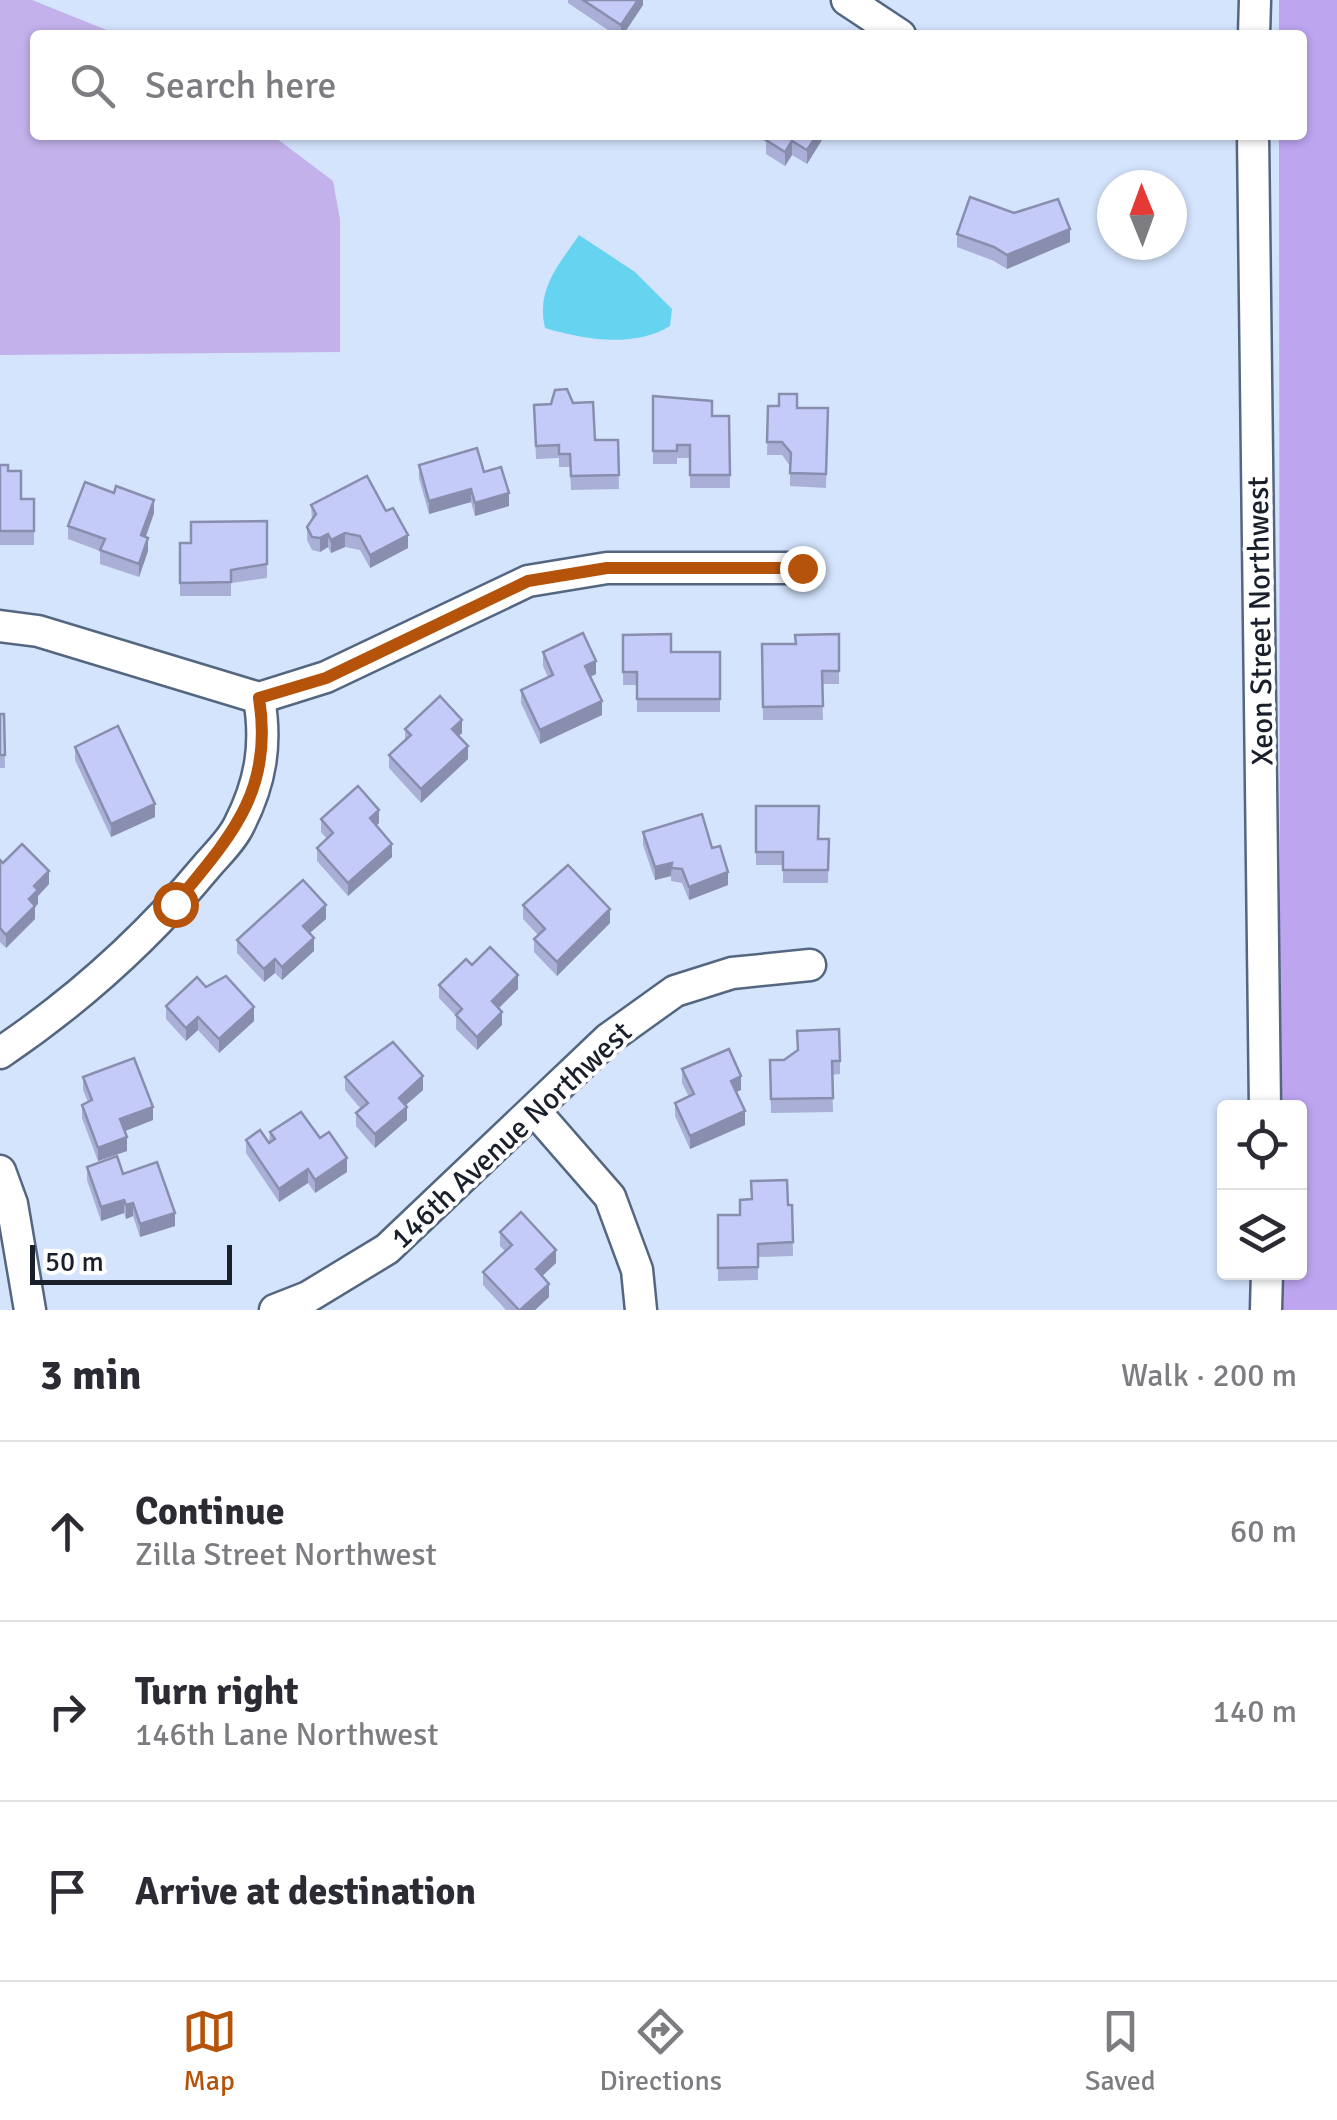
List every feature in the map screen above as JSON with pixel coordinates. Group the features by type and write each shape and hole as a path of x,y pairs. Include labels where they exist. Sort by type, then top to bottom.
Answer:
{"street":[{"path":"847,0 892,30"},
{"path":"1254,30 1255,0"},
{"name":"Xeon Street Northwest","path":"1254,140 1265,1100"},
{"path":"0,626 38,632 259,698 326,678 528,581 607,568 802,568"},
{"path":"0,1052 97,980 175,904 238,828 256,782 266,740 259,698"},
{"name":"146th Avenue Northwest","path":"274,1310 308,1297 387,1249 608,1039 676,991 732,973 810,965"},
{"path":"535,1111 610,1197 637,1270 642,1310"},
{"path":"0,1171 12,1204 30,1310"},
{"path":"1266,1280 1266,1310"}],"shaded area":[{"path":"0,0 32,0 107,30 30,30 30,140 279,140 333,181 340,219 340,352 0,355"},
{"path":"1279,0 1337,0 1337,1310 1280,1310 1280,1280 1307,1280 1307,1100 1280,1100 1279,140 1307,140 1307,30 1279,30"}],"water":[{"path":"579,235 635,272 672,309 670,326 641,337 609,340 545,328 546,290"}],"building":[{"path":"583,0 638,0 621,25"},
{"path":"766,140 814,140 807,150 792,141 785,152"},
{"path":"970,197 1014,213 1058,199 1070,229 1007,255 957,234"},
{"path":"567,389 573,403 593,402 595,440 618,440 619,475 571,476 570,454 559,454 559,445 536,446 534,405 551,404 555,390"},
{"path":"779,394 797,394 797,408 828,408 826,474 790,473 791,453 782,442 767,442 768,406 779,406"},
{"path":"653,396 712,401 712,416 729,416 730,475 690,475 690,445 677,445 677,451 653,451"},
{"path":"477,448 484,472 501,467 509,493 475,503 471,489 429,501 419,465"},
{"path":"0,465 8,465 8,471 21,471 21,499 34,499 34,531 0,531"},
{"path":"367,476 386,511 393,508 408,535 370,555 360,536 345,533 331,540 328,534 312,537 307,527 316,514 311,505"},
{"path":"85,482 114,493 116,486 154,500 141,535 148,538 139,564 100,550 105,539 68,526"},
{"path":"267,521 267,564 231,570 231,582 180,583 180,543 191,543 191,522"},
{"path":"583,633 596,661 585,666 602,701 540,730 521,690 553,675 543,652"},
{"path":"671,634 671,652 720,652 720,699 637,699 637,672 623,672 623,635"},
{"path":"839,634 839,671 822,671 823,706 763,707 762,644 796,644 795,635"},
{"path":"440,696 462,720 452,729 468,746 421,789 389,755 411,735 405,729"},
{"path":"0,714 4,714 5,755 0,755"},
{"path":"118,726 155,804 111,824 75,747"},
{"path":"358,786 379,810 370,818 392,844 348,883 317,848 333,833 321,819"},
{"path":"756,806 819,806 818,839 829,839 828,870 783,870 783,852 756,852"},
{"path":"702,814 712,848 720,846 728,872 689,887 682,869 671,868 672,863 655,867 643,832"},
{"path":"22,844 49,871 34,886 38,890 29,899 35,906 6,935 0,928 0,860 3,863"},
{"path":"568,865 610,909 557,962 534,939 545,929 523,905"},
{"path":"303,880 326,905 303,926 314,938 282,967 275,959 264,969 237,940"},
{"path":"490,947 518,975 492,1001 502,1012 477,1037 456,1015 462,1009 439,985 466,959 472,965"},
{"path":"226,976 254,1007 219,1039 198,1017 186,1028 166,1006 197,977 206,987"},
{"path":"839,1029 840,1061 832,1061 833,1098 771,1099 770,1060 784,1060 798,1050 797,1031"},
{"path":"393,1042 423,1076 399,1098 407,1107 375,1134 356,1113 368,1103 345,1077"},
{"path":"729,1049 741,1076 731,1081 745,1111 690,1136 675,1103 694,1094 682,1069"},
{"path":"134,1058 153,1107 120,1119 127,1137 98,1148 82,1105 92,1100 83,1077"},
{"path":"301,1112 320,1138 329,1132 347,1158 315,1180 308,1169 279,1189 246,1140 260,1130 269,1143 275,1139 270,1132"},
{"path":"117,1156 123,1174 157,1162 175,1213 140,1224 133,1203 126,1205 124,1200 101,1207 87,1167"},
{"path":"787,1180 793,1242 758,1244 758,1267 718,1268 718,1215 740,1215 740,1200 752,1199 751,1181"},
{"path":"521,1212 556,1250 536,1269 549,1284 519,1310 483,1272 512,1245 500,1232"}],"route":[{"path":"175,904 238,828 256,782 266,740 259,698 326,678 528,581 607,568 802,568"}]}
